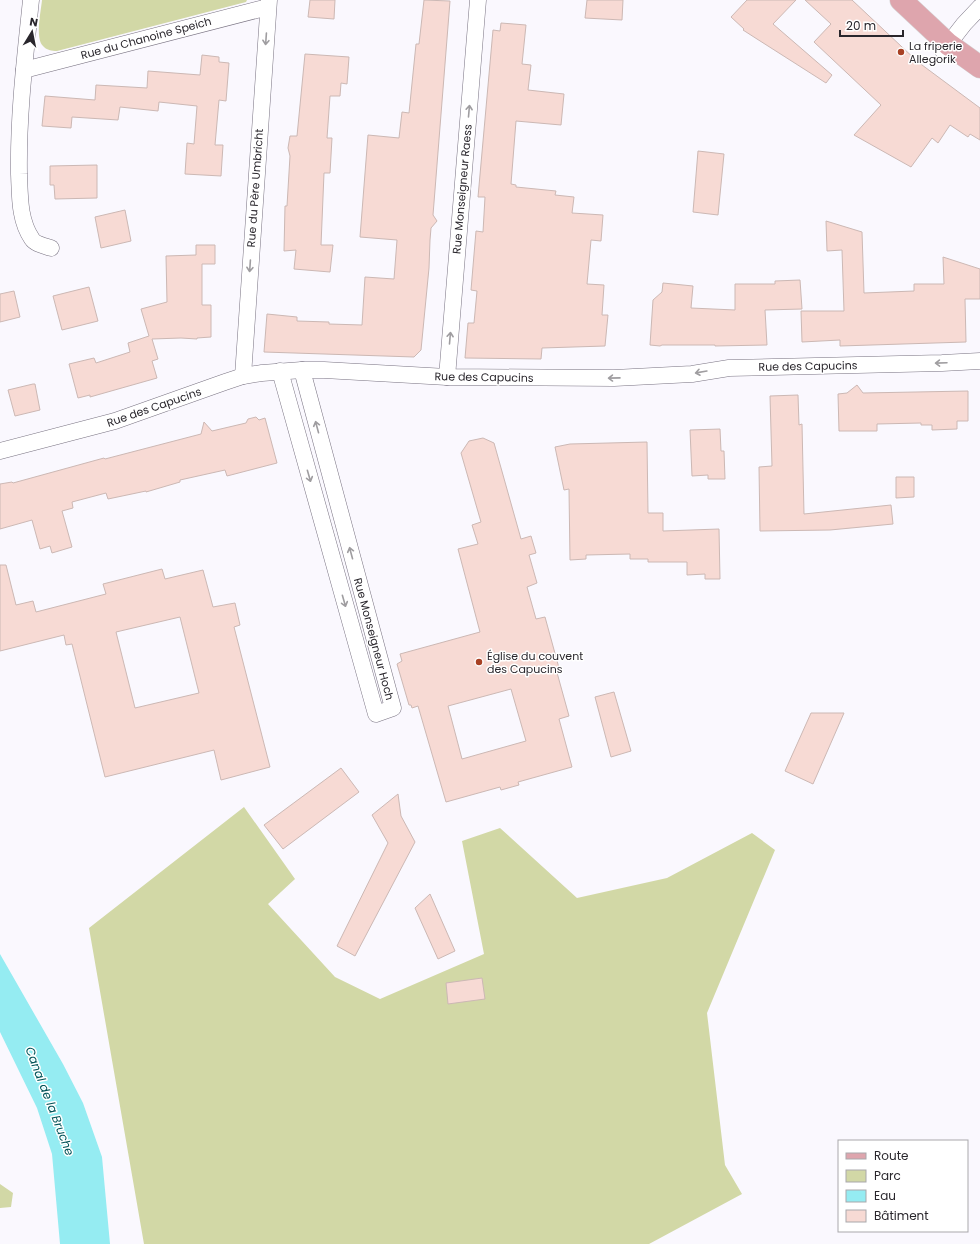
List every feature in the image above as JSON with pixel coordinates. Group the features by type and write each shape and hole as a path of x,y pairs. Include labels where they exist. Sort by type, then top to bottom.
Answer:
{"main road":[{"path":"901,0 946,48 980,67"}],"street":[{"path":"31,0 19,131 20,206 26,228 33,241 51,248"},
{"name":"Rue Monseigneur Raess","path":"447,377 478,0"},
{"name":"Rue du Chanoine Speich","path":"24,70 268,4"},
{"name":"Rue du Père Umbricht","path":"243,376 268,4"},
{"path":"946,48 964,24 980,7"},
{"name":"Rue des Capucins","path":"0,451 116,421 243,376 280,371 324,370 447,377 614,378 687,374 729,368 980,361"},
{"name":"Rue Monseigneur Hoch","path":"280,371 376,714 393,708 302,370"}],"green space":[{"path":"42,0 247,0 246,2 57,51 43,46 39,37"},
{"path":"244,807 295,879 268,904 335,977 380,999 484,954 462,841 500,828 577,898 667,878 752,833 775,850 707,1013 725,1165 742,1194 649,1244 144,1244 89,928"},
{"path":"0,1184 13,1193 11,1207 0,1208"}],"water":[{"name":"Canal de la Bruche","path":"0,954 63,1064 83,1103 102,1157 110,1244 60,1244 52,1154 37,1108 0,1032"}],"building":[{"path":"310,0 335,0 334,19 308,17"},
{"path":"424,0 450,1 433,215 437,221 431,228 429,268 421,350 414,357 264,352 267,314 297,317 297,321 362,325 365,277 394,279 397,240 360,237 368,135 399,138 402,112 409,113 416,44 419,44"},
{"path":"587,0 623,0 622,20 585,18"},
{"path":"747,0 796,0 773,24 832,75 826,83 743,30 744,29 731,17"},
{"path":"805,0 852,0 918,62 980,108 980,140 970,134 968,137 950,125 938,143 932,138 911,167 854,135 881,105 814,42 831,24"},
{"path":"501,23 526,25 522,64 531,65 528,90 564,94 561,125 516,121 511,184 516,185 516,187 556,191 555,195 574,197 572,213 603,215 601,241 591,240 587,284 604,285 602,315 608,315 605,346 542,348 541,359 465,358 468,323 474,323 477,291 471,290 476,231 483,232 485,197 478,197 493,30 500,31"},
{"path":"305,54 349,57 347,84 341,83 340,96 330,96 327,138 332,138 330,173 324,173 321,245 333,245 330,272 294,269 296,250 284,251 285,206 287,206 290,156 288,148 290,136 297,136"},
{"path":"202,55 219,57 219,62 229,63 226,101 219,100 215,145 223,145 221,176 185,174 187,143 194,144 197,106 159,102 158,111 120,107 118,120 72,117 71,128 42,126 45,96 95,100 96,85 147,88 148,71 200,75"},
{"path":"698,151 724,154 718,215 693,212"},
{"path":"97,165 97,198 55,199 54,185 50,185 50,166"},
{"path":"125,210 131,241 101,248 95,217"},
{"path":"826,221 862,232 864,293 914,291 914,284 944,284 943,257 980,269 980,299 965,299 966,342 840,346 840,340 802,342 801,311 844,311 842,250 827,251"},
{"path":"196,245 215,245 215,264 202,264 202,305 211,305 211,337 197,339 152,339 158,359 152,361 157,378 90,397 90,395 78,398 69,364 94,358 96,363 130,352 128,343 149,336 141,309 167,302 166,256 196,255"},
{"path":"800,280 802,309 765,310 767,345 650,345 653,300 662,292 663,283 693,286 691,308 735,310 735,284 775,284 775,281"},
{"path":"89,287 98,321 62,330 53,296"},
{"path":"14,291 20,317 0,322 0,294"},
{"path":"35,384 40,410 15,416 8,390"},
{"path":"857,385 863,393 968,391 968,421 957,421 957,429 932,430 932,425 921,425 921,423 877,424 877,431 839,431 838,394 847,393"},
{"path":"798,395 799,425 802,424 804,514 891,505 893,524 830,530 760,531 759,467 772,466 770,396"},
{"path":"256,417 259,420 265,418 277,463 227,476 225,470 180,480 180,482 146,492 108,499 106,493 72,502 73,508 62,511 72,547 52,553 50,546 40,549 32,520 0,529 0,484 13,483 104,458 105,459 201,434 204,422 212,431 246,423 248,419"},
{"path":"720,429 721,451 724,451 725,479 708,479 708,475 692,476 690,430"},
{"path":"483,438 494,443 521,539 531,536 536,553 529,555 537,583 527,587 536,619 545,617 559,668 556,669 569,716 559,719 572,767 518,782 519,785 501,790 500,787 446,802 418,706 412,708 411,705 409,705 397,664 402,661 400,654 480,632 458,549 478,544 472,525 481,522 461,453 469,441","holes":["511,689 526,741 462,759 448,706"]},
{"path":"647,442 648,513 663,513 663,531 719,529 720,579 705,579 705,574 687,575 687,562 648,562 648,559 630,559 630,554 586,555 586,559 570,560 569,489 564,490 555,447 570,444"},
{"path":"896,477 914,477 914,497 896,498"},
{"path":"0,565 6,565 16,605 33,601 36,612 106,594 103,584 162,569 165,579 203,570 213,607 235,603 240,625 234,627 270,767 221,780 214,750 105,777 72,644 66,645 64,635 0,651","holes":["180,617 199,693 135,708 116,632"]},
{"path":"614,692 631,751 611,757 595,697"},
{"path":"811,713 844,713 813,784 785,771"},
{"path":"341,768 359,792 283,849 264,825"},
{"path":"398,794 401,816 415,842 355,956 337,946 388,843 372,815"},
{"path":"430,894 455,951 438,959 415,908"},
{"path":"482,978 485,999 448,1004 446,983"}],"place":[{"name":"La friperie Allegorik","path":"901,52"},
{"name":"Église du couvent des Capucins","path":"479,662"}]}
